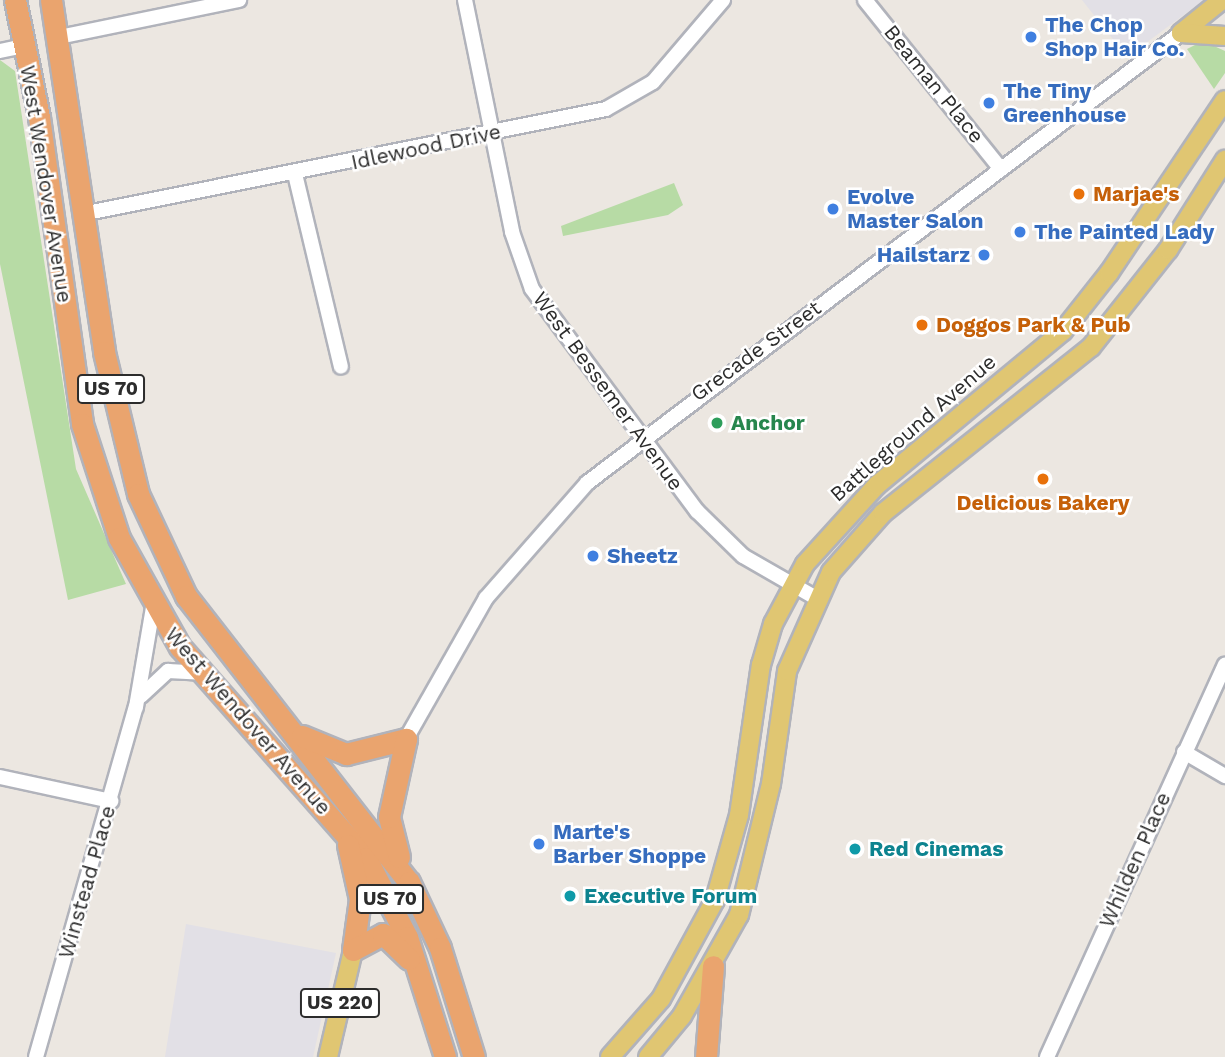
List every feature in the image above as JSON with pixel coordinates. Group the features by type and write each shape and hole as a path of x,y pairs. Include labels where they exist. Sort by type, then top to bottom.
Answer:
{"highway":[{"name":"West Wendover Avenue","path":"15,0 82,424 103,500 153,608 201,673 342,830 394,907 421,978 445,1057"},
{"name":"West Wendover Avenue","path":"51,0 87,212 104,352 138,494 186,596 294,731 409,882 425,914 474,1057"},
{"path":"294,731 346,754 406,739 389,817 409,882"},
{"name":"US 220","path":"342,830 359,890 353,950"},
{"path":"353,950 375,935 388,935 421,978"},
{"path":"706,1057 713,966"}],"main road":[{"path":"1181,33 1222,0"},
{"path":"1181,33 1225,36"},
{"name":"Battleground Avenue","path":"610,1057 662,999 715,900 738,815 761,665 792,587 869,492 1063,331 1109,273 1225,100"},
{"path":"648,1057 713,966 754,867 786,671 816,598 883,513 1091,347 1168,250 1225,160"},
{"name":"US 220","path":"328,1057 353,950"}],"street":[{"path":"59,37 239,0"},
{"name":"West Bessemer Avenue","path":"465,0 512,232 532,289 641,436 719,534 792,587 816,598"},
{"name":"Idlewood Drive","path":"87,212 295,174 584,115 631,97 670,66 723,0"},
{"name":"Beaman Place","path":"865,0 1001,169"},
{"name":"Grecade Street","path":"406,739 490,592 536,534 641,436 1181,33"},
{"path":"0,51 24,46"},
{"path":"295,174 341,367"},
{"name":"Winstead Place","path":"36,1057 136,707 153,608"},
{"name":"Whilden Place","path":"1046,1057 1225,664"},
{"name":"Winstead Place","path":"136,707 159,675 201,673"},
{"path":"1184,752 1225,776"},
{"path":"0,777 111,801"}],"shaded area":[{"path":"1082,0 1204,0 1127,57"},
{"path":"186,924 336,953 313,1057 165,1057"}],"green space":[{"path":"1203,41 1225,51 1225,73 1214,89 1187,49"},
{"path":"0,60 15,71 76,469 126,584 68,600 0,264"},
{"path":"674,183 683,205 668,215 563,236 561,226"}],"place":[{"name":"The Chop Shop Hair Co.","path":"1031,37"},
{"name":"The Tiny Greenhouse","path":"989,103"},
{"name":"Marjae's","path":"1079,194"},
{"name":"Evolve Master Salon","path":"833,209"},
{"name":"The Painted Lady","path":"1020,232"},
{"name":"Hailstarz","path":"984,255"},
{"name":"Doggos Park & Pub","path":"922,325"},
{"name":"Anchor","path":"717,423"},
{"name":"Delicious Bakery","path":"1043,479"},
{"name":"Sheetz","path":"593,556"},
{"name":"Marte's Barber Shoppe","path":"539,844"},
{"name":"Red Cinemas","path":"855,849"},
{"name":"Executive Forum","path":"570,896"}]}
